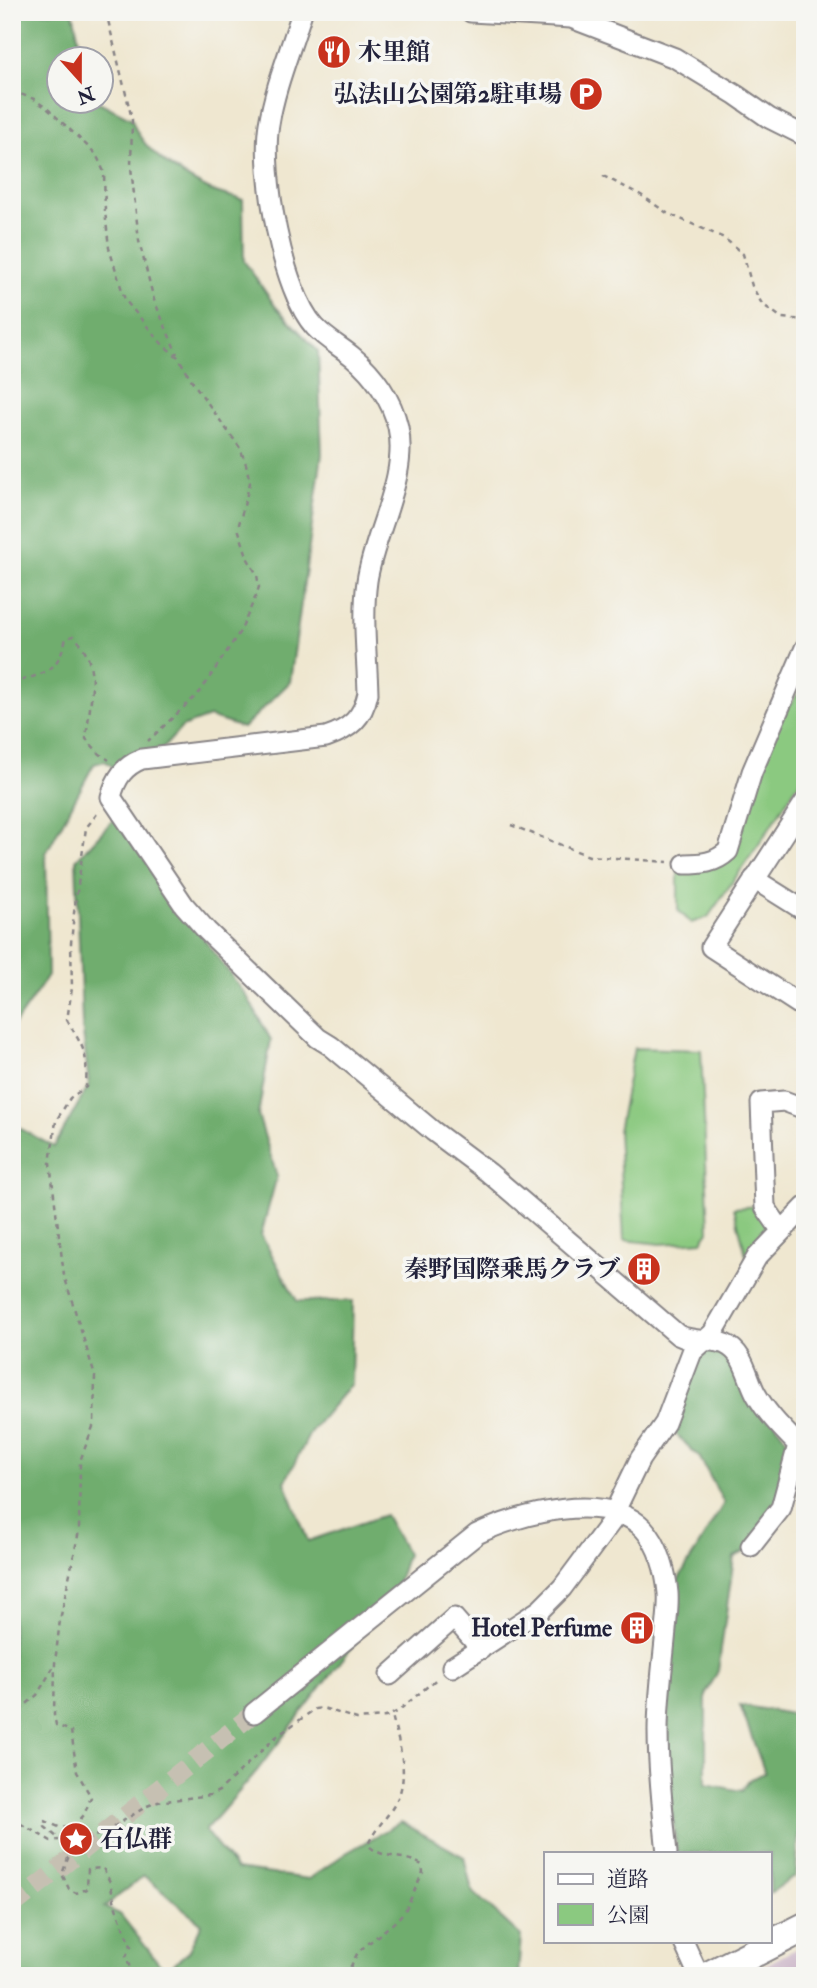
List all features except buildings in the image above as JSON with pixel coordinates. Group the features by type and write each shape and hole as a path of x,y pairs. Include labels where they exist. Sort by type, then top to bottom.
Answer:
{"highway":[{"path":"708,1975 805,1927"}],"street":[{"path":"302,12 273,106 268,138 271,192 282,251 297,293 315,327 355,359 377,382 393,413 400,443 397,472 367,582 366,706 349,727 326,737 142,759 126,767 113,787 111,797 184,905 207,931 318,1038 489,1173 678,1335 689,1341 724,1344 740,1357 756,1395 802,1449 781,1508 751,1546"},
{"path":"471,12 571,19 675,58 736,94 769,118 805,136"},
{"path":"685,864 703,864 728,851 752,772 805,648"},
{"path":"805,802 711,947 805,1008"},
{"path":"754,879 805,911"},
{"path":"780,1230 765,1208 761,1103 784,1101 805,1109"},
{"path":"452,1667 540,1610 562,1588 615,1513 640,1460 665,1423 692,1352 713,1333 757,1256 805,1207"},
{"path":"254,1713 477,1534 510,1520 554,1511 576,1509 615,1513 634,1522 652,1540 661,1560 668,1595 658,1730 667,1852"},
{"path":"390,1675 454,1618 481,1648"},
{"path":"684,1942 708,1975"}],"path":[{"path":"12,684 42,675 56,665 66,638 73,636 89,656 93,671 86,739 100,754 126,767 160,728 200,692 241,630 259,587 257,575 238,528 250,483 246,464 240,448 178,357 154,300 139,241 131,167 132,119 106,12"},
{"path":"12,91 34,99 49,110 96,154 104,172 109,248 125,300 163,345 178,357"},
{"path":"603,176 641,195 667,213 724,238 743,254 752,286 762,304 782,318 805,320"},
{"path":"80,1844 58,1838 45,1827 45,1821 59,1827 74,1826 84,1815 91,1797 77,1772 71,1731 56,1725 54,1715 55,1663 60,1620 79,1531 80,1461 94,1424 96,1376 64,1275 50,1163 56,1121 71,1098 86,1087 87,1063 84,1047 67,1020 72,988 74,913 86,828 111,797"},
{"path":"511,825 589,856 685,864"},
{"path":"12,1717 37,1695 55,1663"},
{"path":"133,1976 126,1957 131,1946 103,1868 88,1869 87,1889 76,1893 69,1889 62,1874 70,1853 80,1844 116,1826 146,1806 210,1795 219,1791 266,1745 315,1709 323,1708 358,1719 392,1715 452,1667"},
{"path":"346,1976 358,1952 384,1932 406,1909 423,1872 422,1865 415,1860 374,1851 368,1844 403,1789 405,1777 392,1715"},
{"path":"12,1819 51,1841 65,1840"}],"shaded area":[{"path":"805,1944 805,1976 744,1976"}],"green space":[{"path":"12,12 73,12 80,46 46,46 46,116 116,116 116,111 132,119 143,141 173,168 210,190 243,200 244,261 276,307 318,351 322,454 290,682 243,728 209,717 182,727 155,757 122,774 105,761 94,764 46,853 48,976 12,1028"},
{"path":"805,684 805,773 708,917 691,923 678,910 678,866 719,862 777,723"},
{"path":"114,819 248,998 271,1040 258,1115 277,1176 261,1235 297,1301 353,1301 351,1384 311,1431 285,1482 308,1541 385,1515 407,1554 395,1591 256,1772 205,1831 236,1869 309,1879 346,1853 401,1822 464,1857 472,1891 521,1936 518,1976 12,1976 12,1891 19,1871 12,1862 12,1124 54,1147 89,1085 82,1024 76,860","holes":["144,1876 202,1924 188,1952 165,1971 120,1914 104,1907"]},
{"path":"634,1048 701,1050 709,1231 702,1241 661,1244 624,1240 618,1131"},
{"path":"759,1206 768,1230 746,1255 734,1208"},
{"path":"718,1349 728,1355 791,1446 784,1512 757,1546 734,1557 718,1671 706,1694 706,1784 742,1791 750,1779 765,1773 740,1705 802,1716 805,1722 805,1808 800,1814 796,1876 772,1892 772,1852 677,1852 666,1763 674,1587 724,1503 700,1458 669,1427 702,1352"}],"tunnel":[{"path":"12,1906 254,1713"}],"place":[{"name":"木里館","path":"334,52"},
{"name":"弘法山公園第2駐車場","path":"586,94"},
{"name":"秦野国際乗馬クラブ","path":"644,1269"},
{"name":"Hotel Perfume","path":"637,1628"},
{"name":"石仏群","path":"76,1839"}]}
